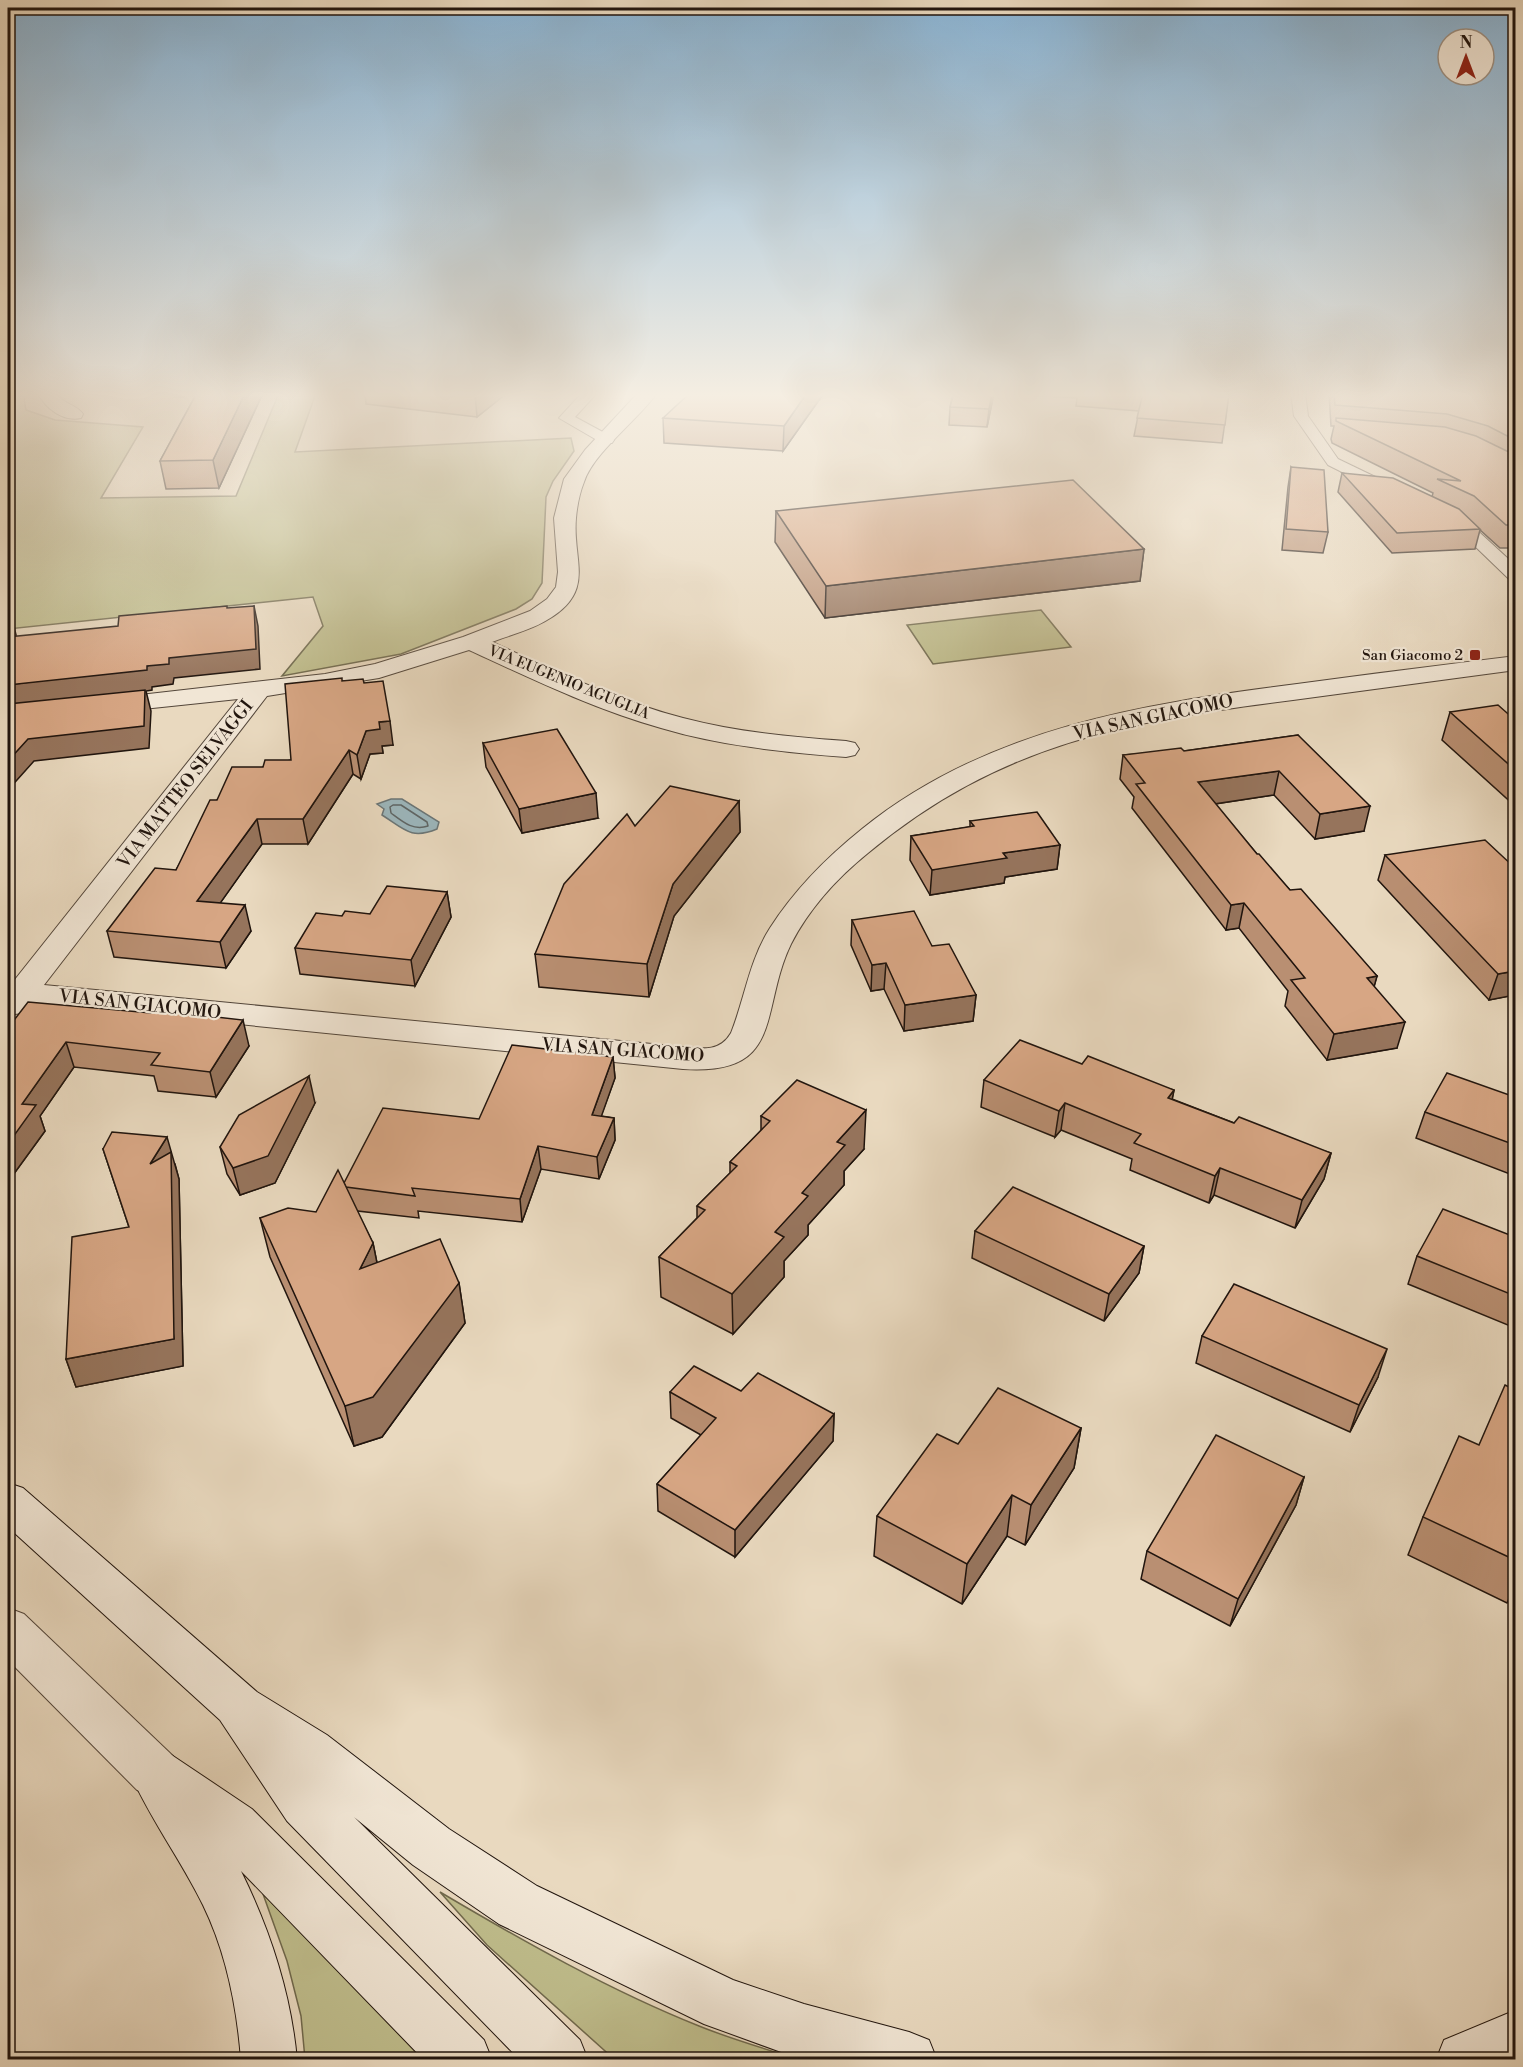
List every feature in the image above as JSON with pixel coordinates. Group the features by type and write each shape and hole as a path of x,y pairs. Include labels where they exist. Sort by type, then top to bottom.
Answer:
{"street":[{"path":"471,642 538,616 555,604 567,587 569,572 565,518 570,489"},
{"name":"VIA EUGENIO AGUGLIA","path":"259,689 325,681 379,671 471,642 550,677 648,716 718,734 795,746 846,749"},
{"name":"VIA SAN GIACOMO","path":"12,998 707,1059 731,1053 745,1040 768,962 791,917 822,881 855,849 877,832 957,778 1042,742 1097,724 1233,700 1515,663"},
{"name":"VIA MATTEO SELVAGGI","path":"76,708 259,689"},
{"name":"VIA MATTEO SELVAGGI","path":"12,998 259,689"},
{"path":"8,1501 237,1704 310,1751 431,1847 518,1905 724,2004 804,2032 909,2060"},
{"path":"8,1629 155,1773 234,1827 464,2060"},
{"path":"237,1704 305,1804 560,2060"},
{"path":"155,1773 222,1887 250,1960 268,2043 269,2060"},
{"path":"1464,2060 1515,2038"}],"lane":[{"path":"1389,489 1402,496"},
{"path":"1439,512 1461,524 1515,576"}],"shaded area":[{"path":"8,489 106,489 101,498 236,496 239,489 549,489 546,497 542,583 532,599 516,609 401,654 282,676 323,626 313,597 8,629"},
{"path":"1041,610 1071,647 933,664 907,625"},
{"path":"440,1892 632,1997 711,2031 798,2059 614,2059 487,1945"},
{"path":"263,1894 341,1966 429,2059 305,2059 301,2016 287,1961"}],"water":[{"path":"391,799 402,799 439,822 437,829 414,833 396,825 382,815 384,809 377,804"}],"building":[{"path":"982,489 1083,489 1144,549 826,586 776,511"},
{"path":"1289,489 1325,489 1328,532 1286,529"},
{"path":"1357,489 1417,489 1459,509 1480,529 1397,533"},
{"path":"1460,489 1515,489 1515,525 1506,525 1474,496"},
{"path":"227,606 227,608 254,606 256,649 169,658 169,664 147,666 147,670 8,685 8,637 118,626 119,616"},
{"path":"11,617 8,636 8,618"},
{"path":"342,678 342,681 363,679 364,683 383,681 390,721 379,722 380,729 366,731 357,755 349,750 303,819 257,819 197,901 245,905 220,942 107,931 155,868 176,870 210,800 217,800 232,767 263,767 265,760 291,760 285,684"},
{"path":"145,690 144,726 28,739 8,761 8,704"},
{"path":"1498,705 1515,720 1515,770 1450,712"},
{"path":"557,729 596,793 519,809 483,743"},
{"path":"1298,735 1370,806 1320,814 1279,771 1198,782 1290,890 1301,889 1377,976 1367,978 1405,1022 1334,1034 1291,980 1305,978 1244,903 1231,905 1136,784 1145,783 1123,755 1181,748 1184,751"},
{"path":"670,786 739,801 673,884 647,964 535,954 564,884 627,814 635,826"},
{"path":"1037,812 1060,845 1003,853 1007,858 932,870 911,836 974,826 970,821"},
{"path":"1485,840 1515,868 1515,971 1498,974 1385,855"},
{"path":"387,886 447,892 411,960 295,948 316,913 342,916 345,911 370,914"},
{"path":"914,911 932,946 949,944 976,995 905,1005 886,963 872,965 852,920"},
{"path":"28,1002 151,1013 153,1010 243,1020 210,1072 151,1065 160,1053 66,1042 22,1104 36,1105 8,1144 8,1028"},
{"path":"1020,1040 1082,1064 1088,1056 1174,1090 1168,1098 1234,1123 1239,1117 1331,1153 1302,1200 1220,1168 1215,1176 1134,1143 1141,1134 1065,1103 1059,1111 984,1080"},
{"path":"512,1045 613,1057 592,1115 614,1118 597,1157 538,1146 520,1199 412,1188 415,1196 346,1187 344,1183 383,1108 479,1119"},
{"path":"1447,1073 1515,1097 1515,1145 1425,1112"},
{"path":"309,1076 268,1156 233,1168 220,1147 239,1115"},
{"path":"797,1080 866,1110 837,1142 845,1145 802,1193 808,1196 775,1232 784,1237 732,1294 659,1257 705,1210 697,1206 737,1166 730,1162 770,1121 761,1116"},
{"path":"112,1132 167,1137 150,1164 171,1152 174,1339 66,1359 72,1237 129,1227 103,1149"},
{"path":"338,1170 373,1243 360,1269 440,1239 459,1283 373,1397 345,1406 260,1218 288,1208 316,1212"},
{"path":"1013,1187 1144,1246 1109,1294 975,1231"},
{"path":"1443,1209 1515,1237 1515,1296 1417,1256"},
{"path":"1234,1284 1387,1349 1359,1405 1202,1336"},
{"path":"694,1366 741,1391 758,1373 834,1414 735,1530 657,1484 716,1418 670,1392"},
{"path":"1505,1385 1515,1390 1515,1560 1423,1517 1459,1436 1479,1445"},
{"path":"998,1388 1081,1428 1031,1505 1012,1495 967,1564 877,1516 937,1434 958,1444"},
{"path":"1216,1435 1304,1477 1238,1599 1147,1551"}],"place":[{"name":"San Giacomo 2","path":"1475,655"}]}
